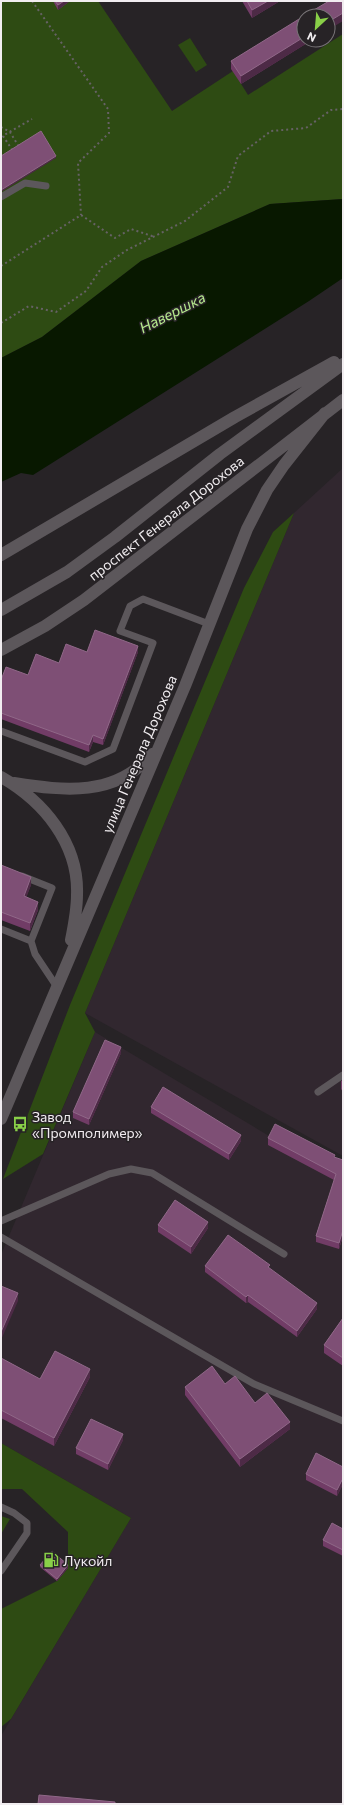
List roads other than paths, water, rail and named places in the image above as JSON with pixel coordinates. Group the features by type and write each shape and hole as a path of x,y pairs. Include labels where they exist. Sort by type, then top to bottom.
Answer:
{"main road":[{"path":"1,555 235,417 343,358"},
{"name":"проспект Генерала Дорохова","path":"1,610 68,572 220,454 343,364"},
{"name":"проспект Генерала Дорохова","path":"1,650 45,626 84,600 343,400"},
{"name":"улица Генерала Дорохова","path":"1,1119 159,746 247,529 268,490 284,465 325,413"},
{"path":"6,780 45,788 74,790 95,787 130,775 144,763 159,746"},
{"path":"6,780 32,798 51,818 67,845 75,871 77,894 74,927 66,965"}],"lane":[{"path":"1,197 25,183 46,186"},
{"path":"1,731 85,762 113,749 153,643 120,631 130,606 143,599 209,624"},
{"path":"16,874 52,888 31,941 35,954 57,987"},
{"path":"1,929 31,941"},
{"path":"318,1092 343,1076"},
{"path":"1,1221 87,1182 108,1174 130,1169 152,1173 284,1254"},
{"path":"1,1237 254,1384 343,1421"},
{"path":"1,1507 14,1512 27,1523 27,1533 1,1571"}],"water":[{"name":"Навершка","path":"343,199 343,278 33,475 21,473 1,482 1,358 42,337 141,261 270,204"}],"place":[{"name":"Завод «Промполимер»","path":"20,1124"},
{"name":"Лукойл","path":"51,1560"}]}
